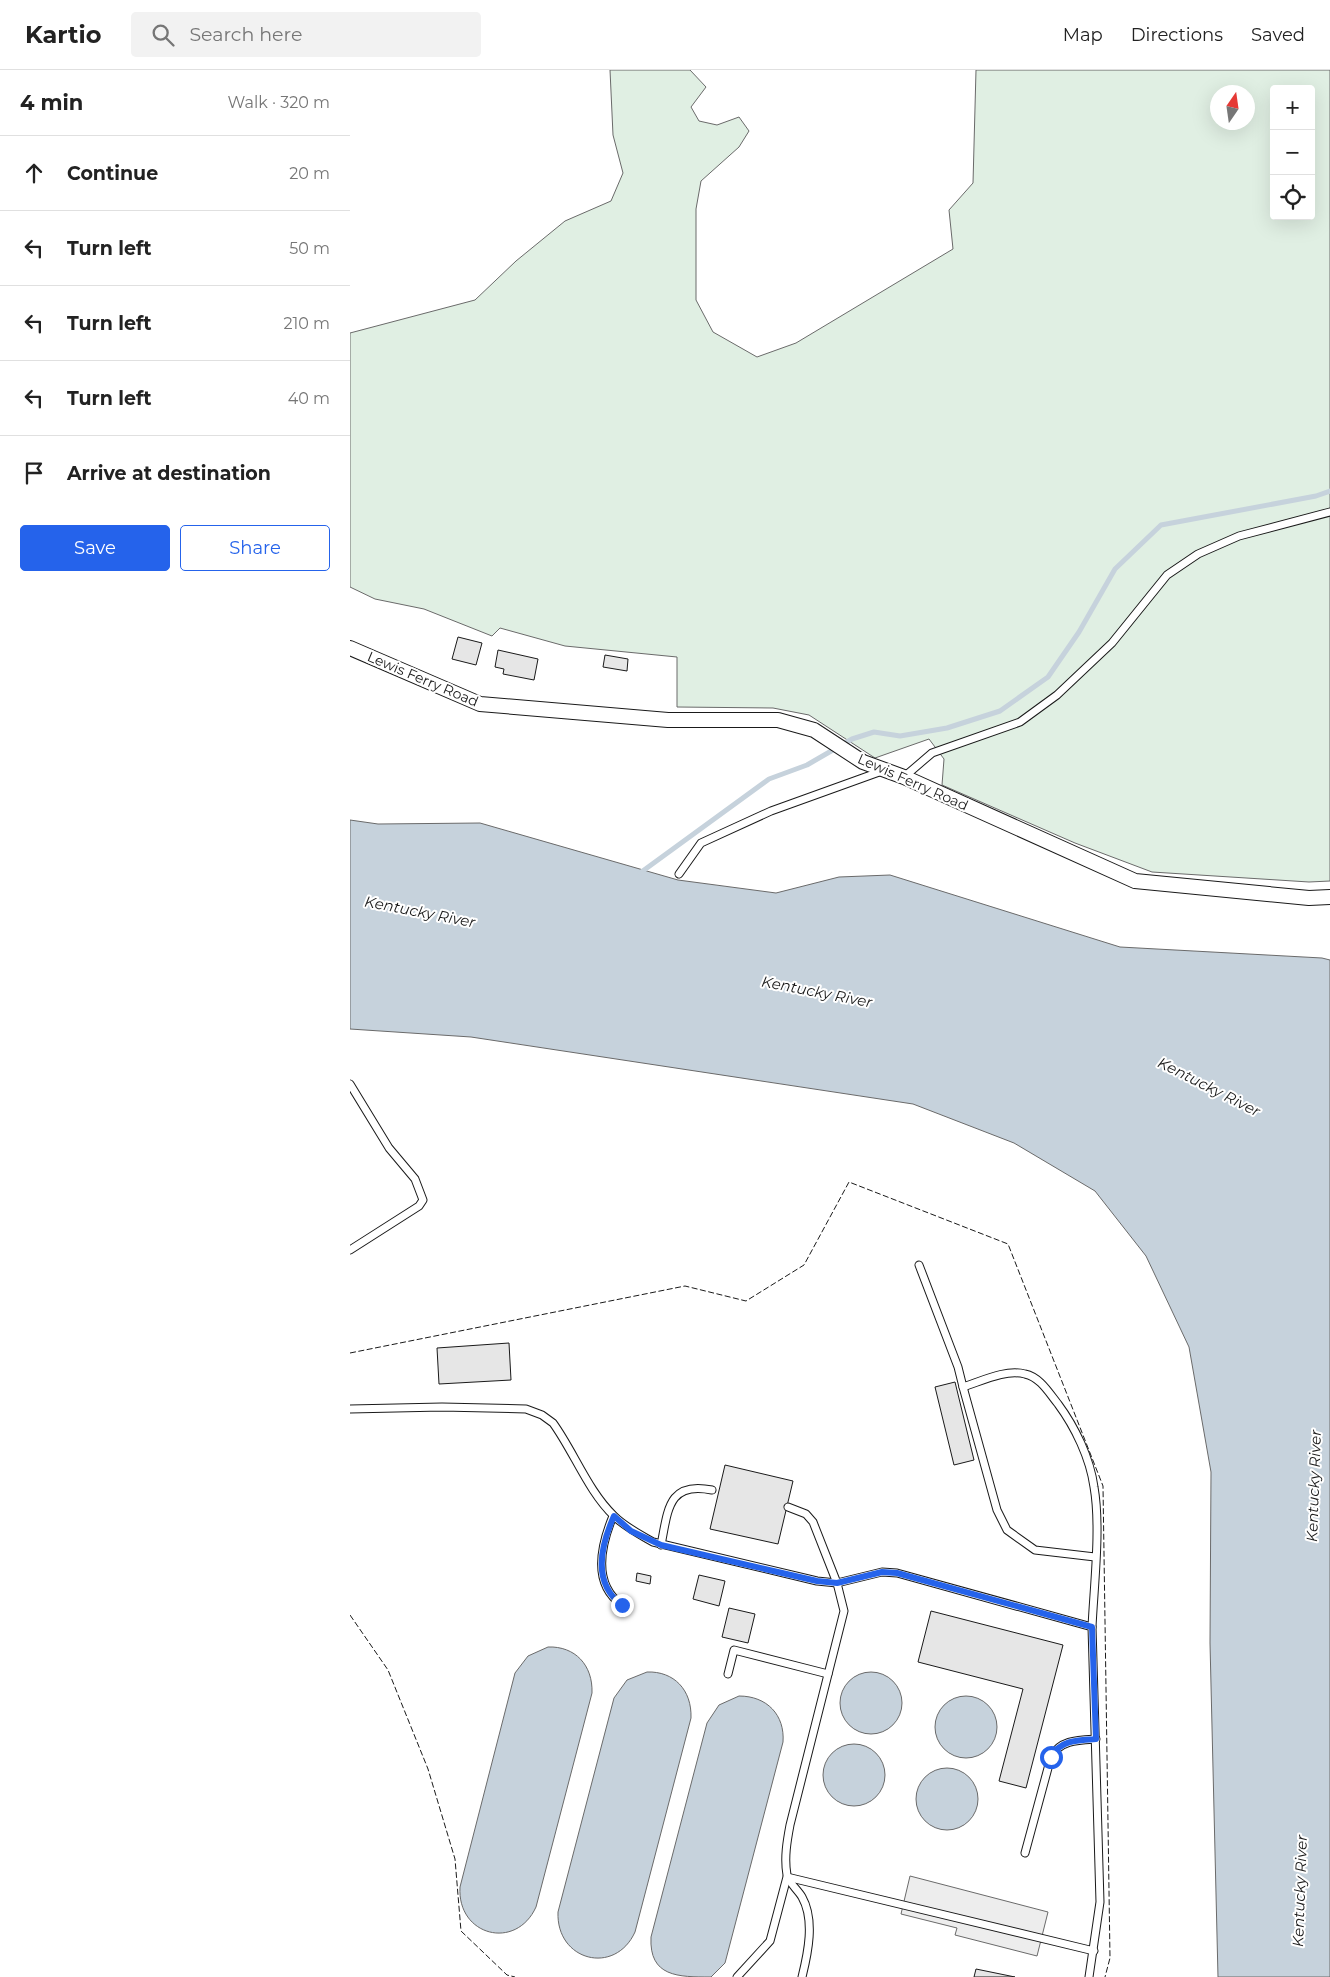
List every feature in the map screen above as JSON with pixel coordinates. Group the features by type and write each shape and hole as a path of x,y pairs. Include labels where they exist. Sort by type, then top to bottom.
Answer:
{"street":[{"name":"Lewis Ferry Road","path":"350,648 480,704 668,720 778,720 814,730 863,762 904,777 1135,881 1309,898 1330,896"}],"lane":[{"path":"904,777 932,753 1020,722 1058,695 1112,642 1167,575 1198,554 1239,536 1330,512"},
{"path":"679,874 701,843 771,811 884,770"},
{"path":"350,1084 389,1148 415,1179 423,1200 419,1206 350,1250"},
{"path":"918,1265 958,1367 997,1510 1007,1530 1036,1550 1095,1557"},
{"path":"963,1387 1008,1373 1026,1374 1044,1385 1063,1412 1085,1452 1094,1486 1095,1557 1092,1627 1100,1902 1089,1977"},
{"path":"350,1409 442,1407 526,1409 542,1415 553,1423 600,1499 614,1516 631,1531 661,1545 817,1581 837,1583 882,1572 897,1573 1092,1627"},
{"path":"661,1545 668,1511 673,1498 679,1492 691,1488 712,1490"},
{"path":"737,1977 770,1941 787,1877 786,1852 790,1825 844,1611 837,1583 813,1522 806,1514 788,1507"},
{"path":"614,1516 605,1534 601,1563 604,1583 611,1597 622,1605"},
{"path":"728,1674 734,1650 828,1674"},
{"path":"1024,1853 1055,1748 1064,1743 1096,1739"},
{"path":"787,1877 1094,1951"},
{"path":"787,1877 803,1898 809,1925 807,1957 802,1977"}],"green space":[{"path":"610,70 690,70 706,87 691,107 699,121 717,125 739,117 749,131 739,147 701,181 696,209 696,300 713,332 757,357 796,343 953,249 949,210 973,183 976,70 1330,70 1330,881 1309,882 1152,872 1075,843 942,785 944,759 929,739 875,758 809,715 773,708 677,707 677,657 565,646 500,628 492,636 424,609 375,599 350,587 350,333 475,300 516,261 565,221 611,201 623,173 613,135"}],"shaded area":[{"path":"910,1876 1048,1912 1037,1956 955,1935 957,1928 901,1914"}],"water":[{"name":"Kentucky River","path":"350,820 378,824 480,823 678,880 776,893 839,877 890,875 1120,947 1322,958 1330,960 1330,1977 1218,1977 1210,1643 1211,1472 1189,1347 1146,1256 1095,1191 1014,1143 913,1104 471,1037 350,1029"},
{"path":"548,1647 566,1650 580,1659 586,1666 589,1674 592,1683 592,1693 536,1907 527,1921 515,1929 502,1933 489,1932 477,1926 468,1917 462,1904 460,1887 515,1673 528,1656"},
{"path":"647,1672 665,1675 680,1684 685,1691 691,1708 691,1718 635,1932 626,1946 614,1954 601,1958 588,1957 576,1951 566,1942 560,1929 558,1912 614,1698 627,1680"},
{"path":"871,1672 883,1675 893,1681 899,1691 902,1703 899,1715 893,1725 883,1731 871,1734 859,1731 849,1725 843,1715 840,1703 843,1691 849,1681 859,1675"},
{"path":"739,1696 758,1699 772,1709 781,1723 783,1742 725,1963 711,1977 677,1975 660,1967 655,1960 651,1937 707,1723 719,1705"},
{"path":"966,1696 983,1701 988,1705 992,1710 997,1727 992,1744 988,1749 983,1753 966,1758 949,1753 944,1749 940,1744 935,1727 940,1710 944,1705 949,1701"},
{"path":"854,1744 866,1747 876,1753 882,1763 885,1775 882,1787 876,1797 866,1803 854,1806 842,1803 832,1797 826,1787 823,1775 826,1763 832,1753 842,1747"},
{"path":"947,1768 959,1771 969,1777 975,1787 978,1799 975,1811 969,1821 959,1827 947,1830 935,1827 925,1821 919,1811 916,1799 919,1787 925,1777 935,1771"}],"building":[{"path":"458,637 482,643 476,665 452,659"},
{"path":"498,650 538,659 534,680 503,674 504,669 495,667"},
{"path":"605,655 628,659 627,671 603,667"},
{"path":"509,1343 511,1380 439,1384 437,1348"},
{"path":"955,1382 974,1460 954,1465 935,1387"},
{"path":"725,1465 793,1481 778,1544 710,1529"},
{"path":"637,1573 651,1576 650,1584 636,1581"},
{"path":"699,1575 725,1581 719,1606 693,1599"},
{"path":"729,1608 755,1614 748,1643 722,1637"},
{"path":"931,1611 1063,1645 1026,1788 999,1781 1023,1689 918,1662"},
{"path":"976,1969 1015,1977 974,1977"}],"waterway":[{"path":"640,873 769,779 807,765 852,739 874,732 900,736 947,728 1000,711 1048,677 1079,632 1115,569 1161,525 1316,496 1330,491"}],"fence":[{"path":"350,1353 685,1286 746,1301 804,1265 849,1182 1008,1244 1103,1486 1110,1958 1105,1977"},
{"path":"350,1615 388,1670 428,1769 455,1859 461,1931 507,1975 515,1977"}],"route":[{"path":"622,1605 611,1597 604,1583 601,1563 605,1534 614,1516 631,1531 653,1542 676,1549 817,1581 837,1583 869,1574 882,1572 897,1573 1092,1627 1096,1739 1064,1743 1055,1748 1051,1757"}]}
